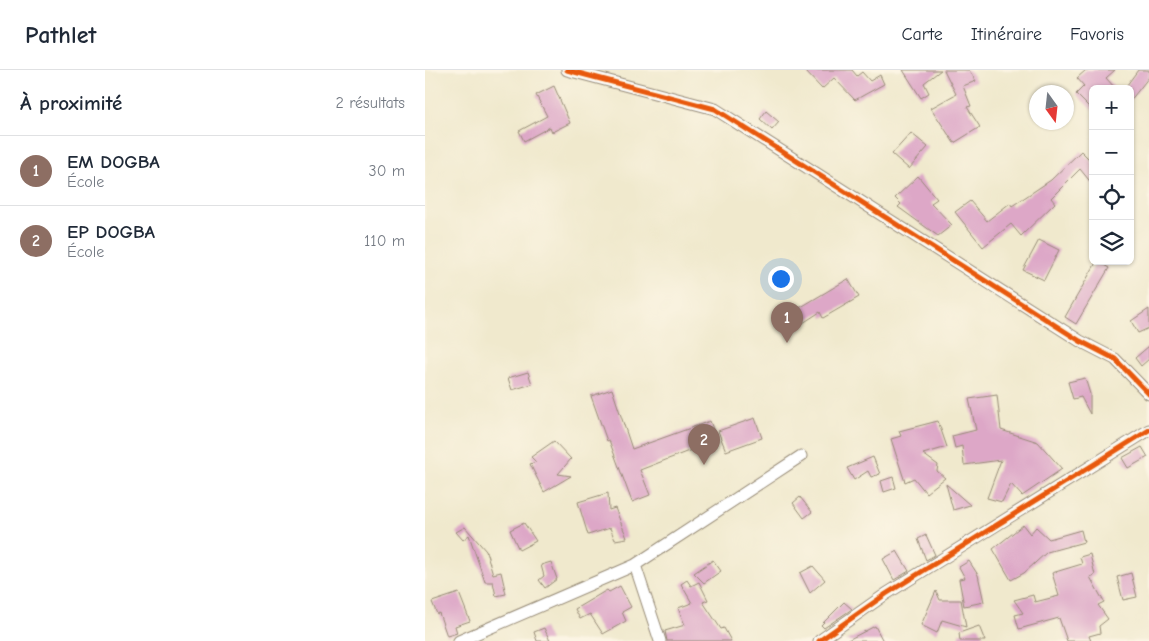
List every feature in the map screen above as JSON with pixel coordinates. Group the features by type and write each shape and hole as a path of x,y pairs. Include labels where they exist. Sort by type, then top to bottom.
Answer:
{"street":[{"path":"567,70 715,109 1080,341 1115,359 1149,394"},
{"path":"819,641 886,594 1149,430"},
{"path":"459,641 635,565 801,456"},
{"path":"635,565 661,641"}],"building":[{"path":"804,70 852,70 857,76 862,72 870,81 880,75 884,84 855,100 834,78 822,89"},
{"path":"903,70 941,70 924,83 929,93 921,98"},
{"path":"944,70 969,70 976,81 963,86 971,106 967,107 980,127 954,143 931,108 956,94"},
{"path":"1086,70 1115,70 1106,78 1112,85 1089,85 1089,107 1076,94 1084,86 1077,78"},
{"path":"1138,70 1149,70 1149,77 1134,96 1134,85 1127,85"},
{"path":"554,86 570,123 552,132 550,127 524,141 519,131 547,116 536,95"},
{"path":"766,111 779,122 772,130 760,119"},
{"path":"911,133 928,147 909,169 892,154"},
{"path":"1081,151 1089,159 1089,180 1080,169 1051,198 1055,203 1021,236 1011,224 983,247 955,212 970,201 987,221 1010,203 1012,206 1051,180"},
{"path":"918,176 937,199 931,203 952,225 938,236 898,207 901,204 895,198"},
{"path":"1039,240 1059,250 1044,280 1023,270"},
{"path":"1095,265 1104,265 1109,268 1076,324 1065,317"},
{"path":"848,279 859,297 823,318 820,312 789,332 781,319"},
{"path":"1149,309 1149,328 1138,333 1131,321"},
{"path":"1149,346 1149,359 1141,366 1135,358"},
{"path":"528,372 532,384 512,390 508,378"},
{"path":"1085,378 1090,394 1090,414 1081,397 1073,399 1068,382"},
{"path":"612,389 632,449 710,421 717,440 640,470 650,495 632,502 591,396"},
{"path":"997,395 1001,430 1038,442 1062,469 1022,496 1011,484 1002,502 987,498 1001,460 964,465 962,446 955,448 952,436 976,430 969,399"},
{"path":"755,418 762,438 726,451 718,431"},
{"path":"938,421 947,447 923,454 938,465 937,471 945,478 926,493 914,478 905,482 891,439 901,436 899,431"},
{"path":"554,441 571,459 558,474 571,476 544,492 530,464 536,462 531,457"},
{"path":"1142,447 1148,457 1128,468 1122,458"},
{"path":"873,457 880,474 871,477 868,471 854,480 847,468"},
{"path":"893,477 896,488 884,492 881,481"},
{"path":"946,484 970,505 953,510"},
{"path":"608,493 609,510 615,508 627,538 615,540 610,528 588,535 578,502"},
{"path":"800,497 812,512 804,518 793,503"},
{"path":"524,523 536,541 519,550 510,530"},
{"path":"1023,525 1030,534 1036,527 1049,539 1081,530 1084,542 1047,552 1024,573 1011,580 993,549"},
{"path":"465,527 486,551 493,574 501,572 506,594 496,596 493,582 485,582 469,535 463,540 456,532"},
{"path":"926,535 935,555 926,560 918,539"},
{"path":"897,551 909,571 894,580 883,559"},
{"path":"1090,554 1095,575 1090,577 1104,602 1098,605 1108,619 1099,626 1100,633 1089,636 1091,641 1067,641 1059,618 1019,629 1015,615 1023,613 1014,600 1033,595 1035,602 1059,596 1052,573 1082,564 1080,557"},
{"path":"713,560 721,571 704,583 694,573"},
{"path":"969,561 978,575 984,602 964,606 959,579 965,578 959,567"},
{"path":"551,562 557,579 545,588 539,580 544,576 541,565"},
{"path":"813,566 825,580 810,593 800,573"},
{"path":"1131,573 1137,597 1123,600 1117,577"},
{"path":"687,580 691,586 699,582 708,600 703,602 721,629 724,628 731,641 667,641 665,631 685,625 678,608 692,603 681,584"},
{"path":"620,586 631,607 622,612 626,621 603,634 590,614 580,619 575,609 607,590 609,592"},
{"path":"936,591 940,600 961,600 966,627 942,620 937,633 921,625"},
{"path":"459,593 470,621 455,626 457,633 447,636 439,613 437,614 432,602"},
{"path":"844,602 852,609 824,628 821,625"},
{"path":"875,626 883,641 846,641"},
{"path":"979,626 985,641 960,641 959,633"},
{"path":"544,628 550,641 537,641 534,632"}],"cycle path":[{"path":"567,70 715,109 1080,341 1115,359 1149,394"},
{"path":"819,641 886,594 1149,430"}],"place":[{"name":"EM DOGBA","path":"787,343"},
{"name":"EP DOGBA","path":"704,465"}]}
